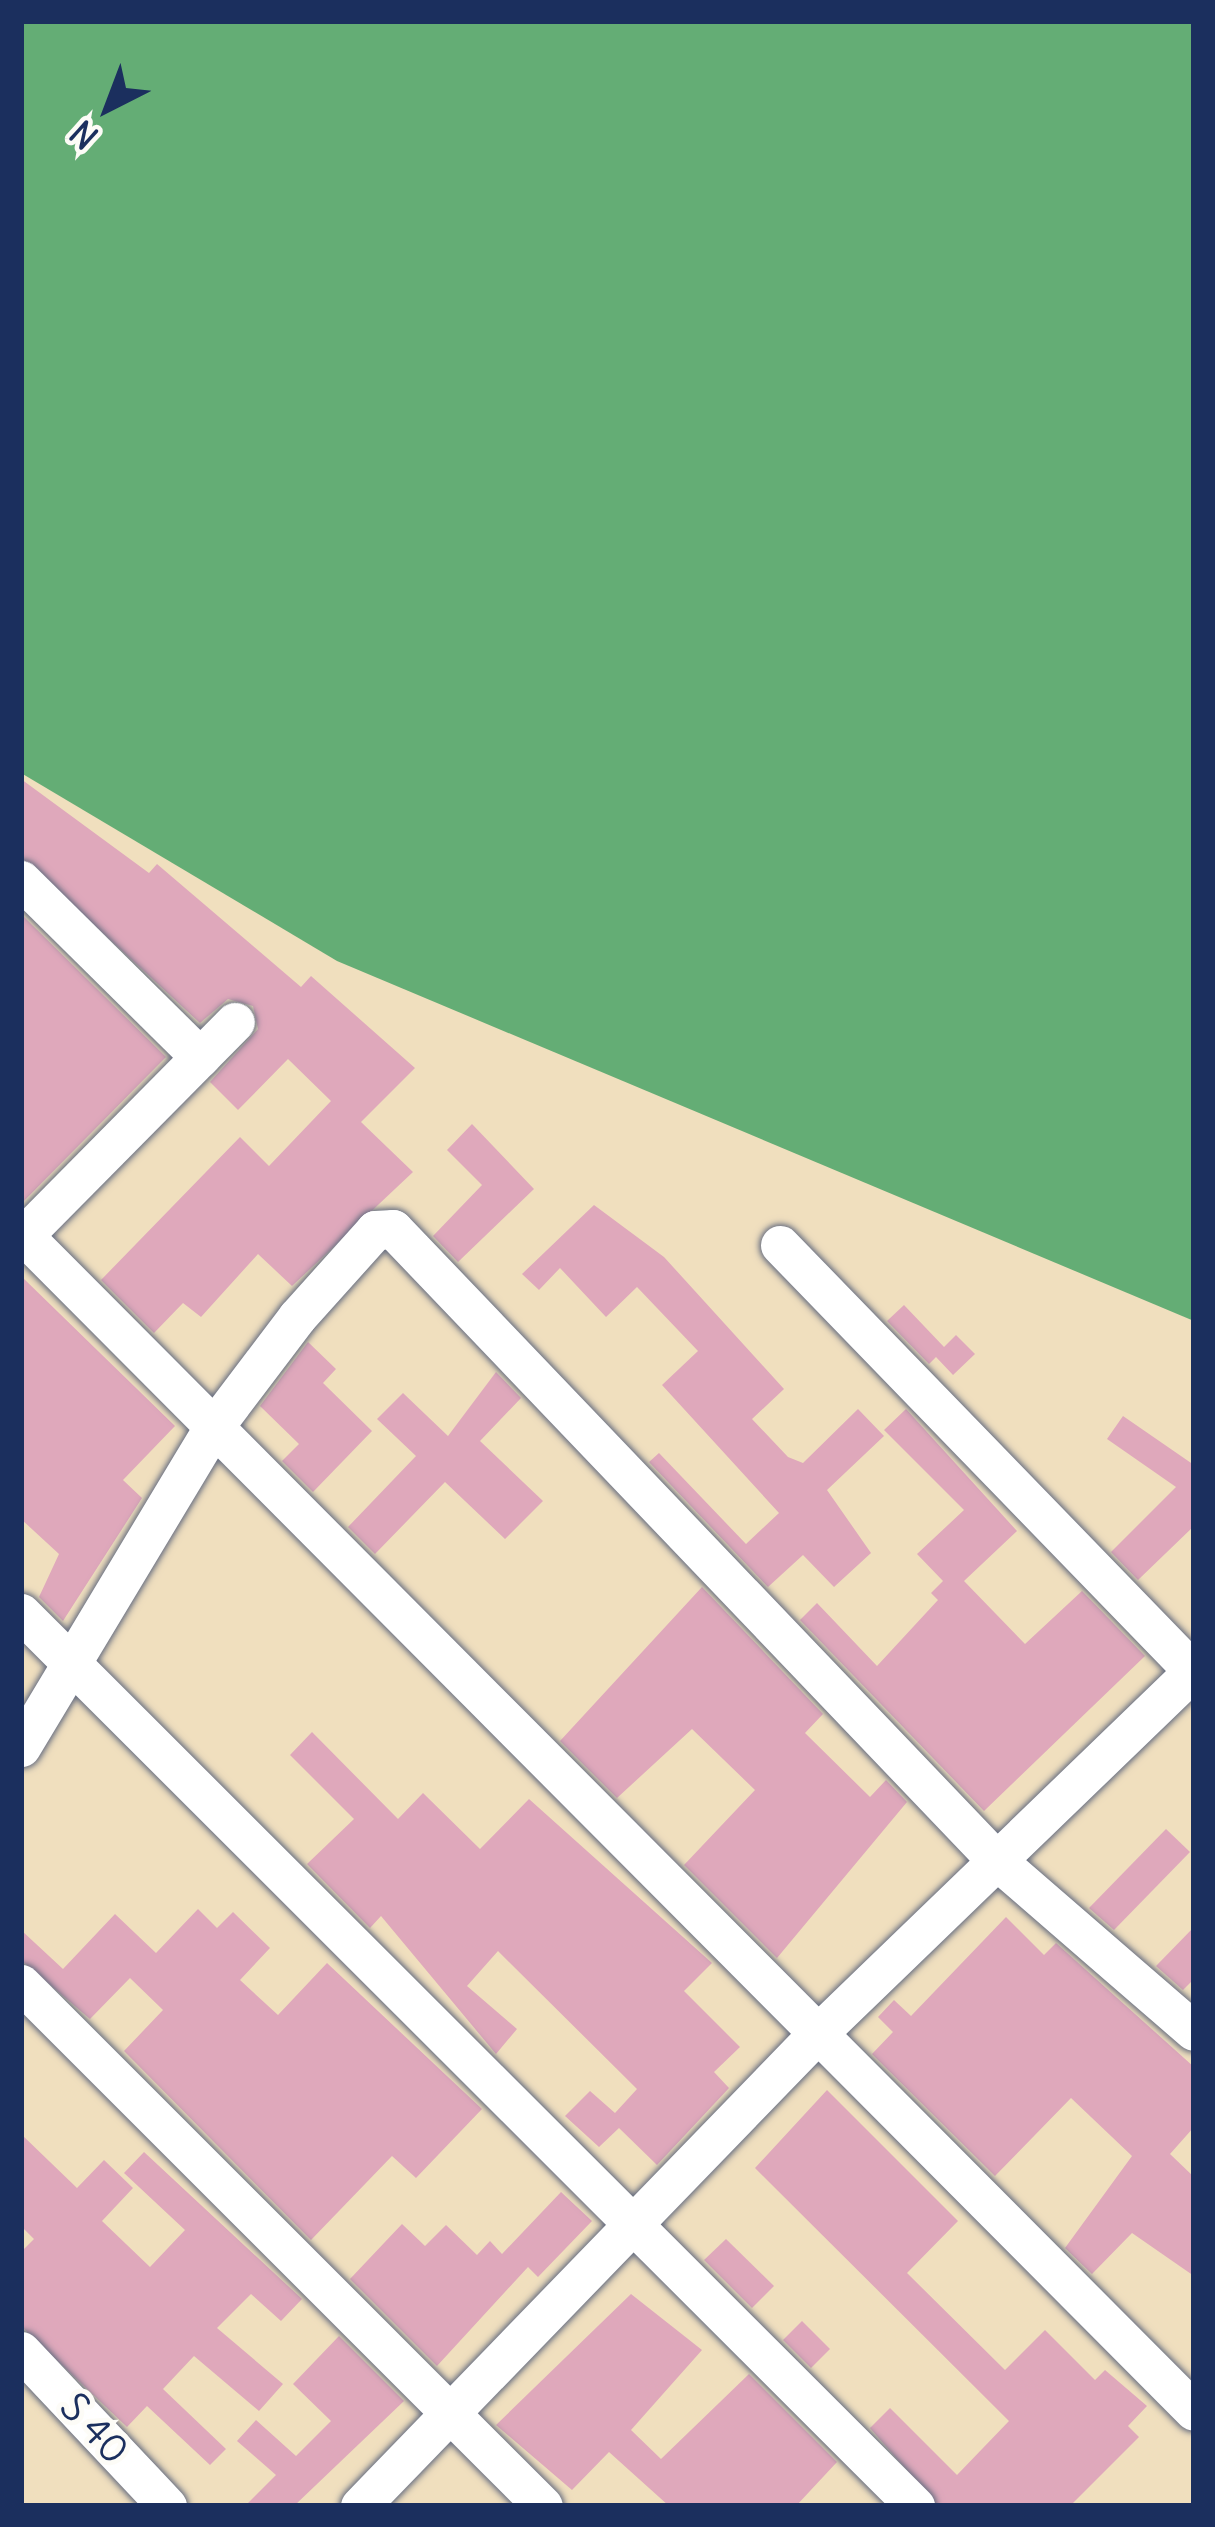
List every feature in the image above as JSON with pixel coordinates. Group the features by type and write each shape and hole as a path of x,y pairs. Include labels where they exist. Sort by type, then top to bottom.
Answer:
{"street":[{"path":"21,880 200,1057"},
{"path":"235,1022 22,1235 210,1432 1194,2411"},
{"path":"21,1747 67,1661 210,1432 375,1230 392,1228 994,1858 1194,2031"},
{"path":"360,2506 641,2228 814,2037 994,1858 1194,1671 780,1245"},
{"path":"21,1613 915,2506"},
{"path":"21,1984 543,2506"},
{"name":"S 40","path":"21,2351 166,2506"}],"green space":[{"path":"21,21 1194,21 1194,1321 337,961 21,773"}],"building":[{"path":"21,779 149,873 157,864 301,987 311,976 415,1068 361,1122 413,1172 292,1286 258,1254 201,1317 183,1303 154,1333 101,1280 240,1137 269,1166 331,1101 288,1059 238,1110 210,1082 258,1029 253,1006 228,999 200,1023 21,857"},
{"path":"21,914 166,1057 21,1204"},
{"path":"472,1124 534,1189 458,1262 433,1236 482,1185 447,1150"},
{"path":"594,1205 664,1257 784,1389 752,1419 788,1457 803,1463 858,1409 884,1436 827,1490 871,1553 834,1587 803,1555 768,1587 649,1462 659,1453 746,1544 779,1513 662,1385 698,1351 637,1287 606,1317 560,1268 539,1290 522,1274"},
{"path":"21,1276 175,1426 123,1480 142,1498 63,1621 39,1597 59,1554 21,1519"},
{"path":"904,1305 944,1347 956,1335 975,1354 953,1375 936,1357 929,1364 887,1321"},
{"path":"308,1342 336,1369 323,1383 372,1431 313,1492 282,1461 299,1444 260,1406"},
{"path":"496,1372 521,1398 480,1441 543,1501 505,1539 445,1482 375,1554 348,1527 416,1456 377,1419 403,1393 448,1436"},
{"path":"906,1409 1017,1531 964,1581 1025,1644 1082,1591 1145,1656 984,1811 800,1620 817,1603 877,1666 938,1600 931,1593 943,1581 917,1554 964,1510 884,1430"},
{"path":"1123,1416 1194,1465 1194,1526 1138,1580 1111,1552 1176,1487 1107,1439"},
{"path":"702,1587 823,1714 805,1733 870,1797 886,1780 907,1802 777,1958 684,1865 755,1790 692,1729 617,1798 560,1741"},
{"path":"312,1732 398,1819 423,1793 480,1849 529,1799 712,1963 684,1991 740,2047 714,2072 729,2088 657,2165 619,2128 599,2147 565,2116 590,2091 615,2113 637,2089 498,1951 467,1986 517,2029 496,2054 381,1916 370,1928 307,1864 354,1819 290,1755"},
{"path":"1166,1829 1190,1852 1114,1930 1089,1908"},
{"path":"198,1909 217,1928 233,1912 270,1948 240,1980 278,2015 327,1963 482,2109 416,2178 392,2156 311,2240 124,2051 163,2010 130,1978 90,2019 21,1960 21,1930 63,1969 115,1914 156,1953"},
{"path":"1006,1917 1044,1955 1056,1943 1194,2067 1194,2127 1170,2154 1194,2177 1194,2276 1132,2233 1092,2274 1065,2248 1132,2156 1071,2098 995,2176 872,2054 893,2032 878,2017 894,2000 911,2016"},
{"path":"1194,1927 1194,1979 1183,1990 1156,1966"},
{"path":"827,2090 958,2221 907,2273 1005,2370 1045,2330 1095,2380 1105,2370 1147,2406 1128,2426 1139,2437 1070,2506 938,2506 870,2428 890,2408 957,2475 1009,2421 755,2168"},
{"path":"21,2134 77,2188 104,2160 133,2188 102,2221 150,2267 185,2230 124,2173 144,2152 302,2299 281,2321 251,2294 217,2328 283,2384 259,2411 194,2356 163,2389 226,2449 210,2465 147,2406 127,2427 21,2326 21,2252 34,2239 21,2226"},
{"path":"561,2192 592,2221 538,2277 528,2267 437,2366 350,2279 402,2224 425,2246 446,2225 477,2255 490,2241 502,2254"},
{"path":"726,2239 774,2286 752,2308 704,2260"},
{"path":"631,2294 702,2350 631,2430 661,2459 749,2374 837,2462 796,2506 669,2506 609,2452 572,2490 496,2425"},
{"path":"802,2321 830,2349 811,2368 783,2340"},
{"path":"339,2336 404,2401 294,2506 245,2506 276,2475 237,2441 256,2420 296,2456 331,2421 293,2384"}]}
